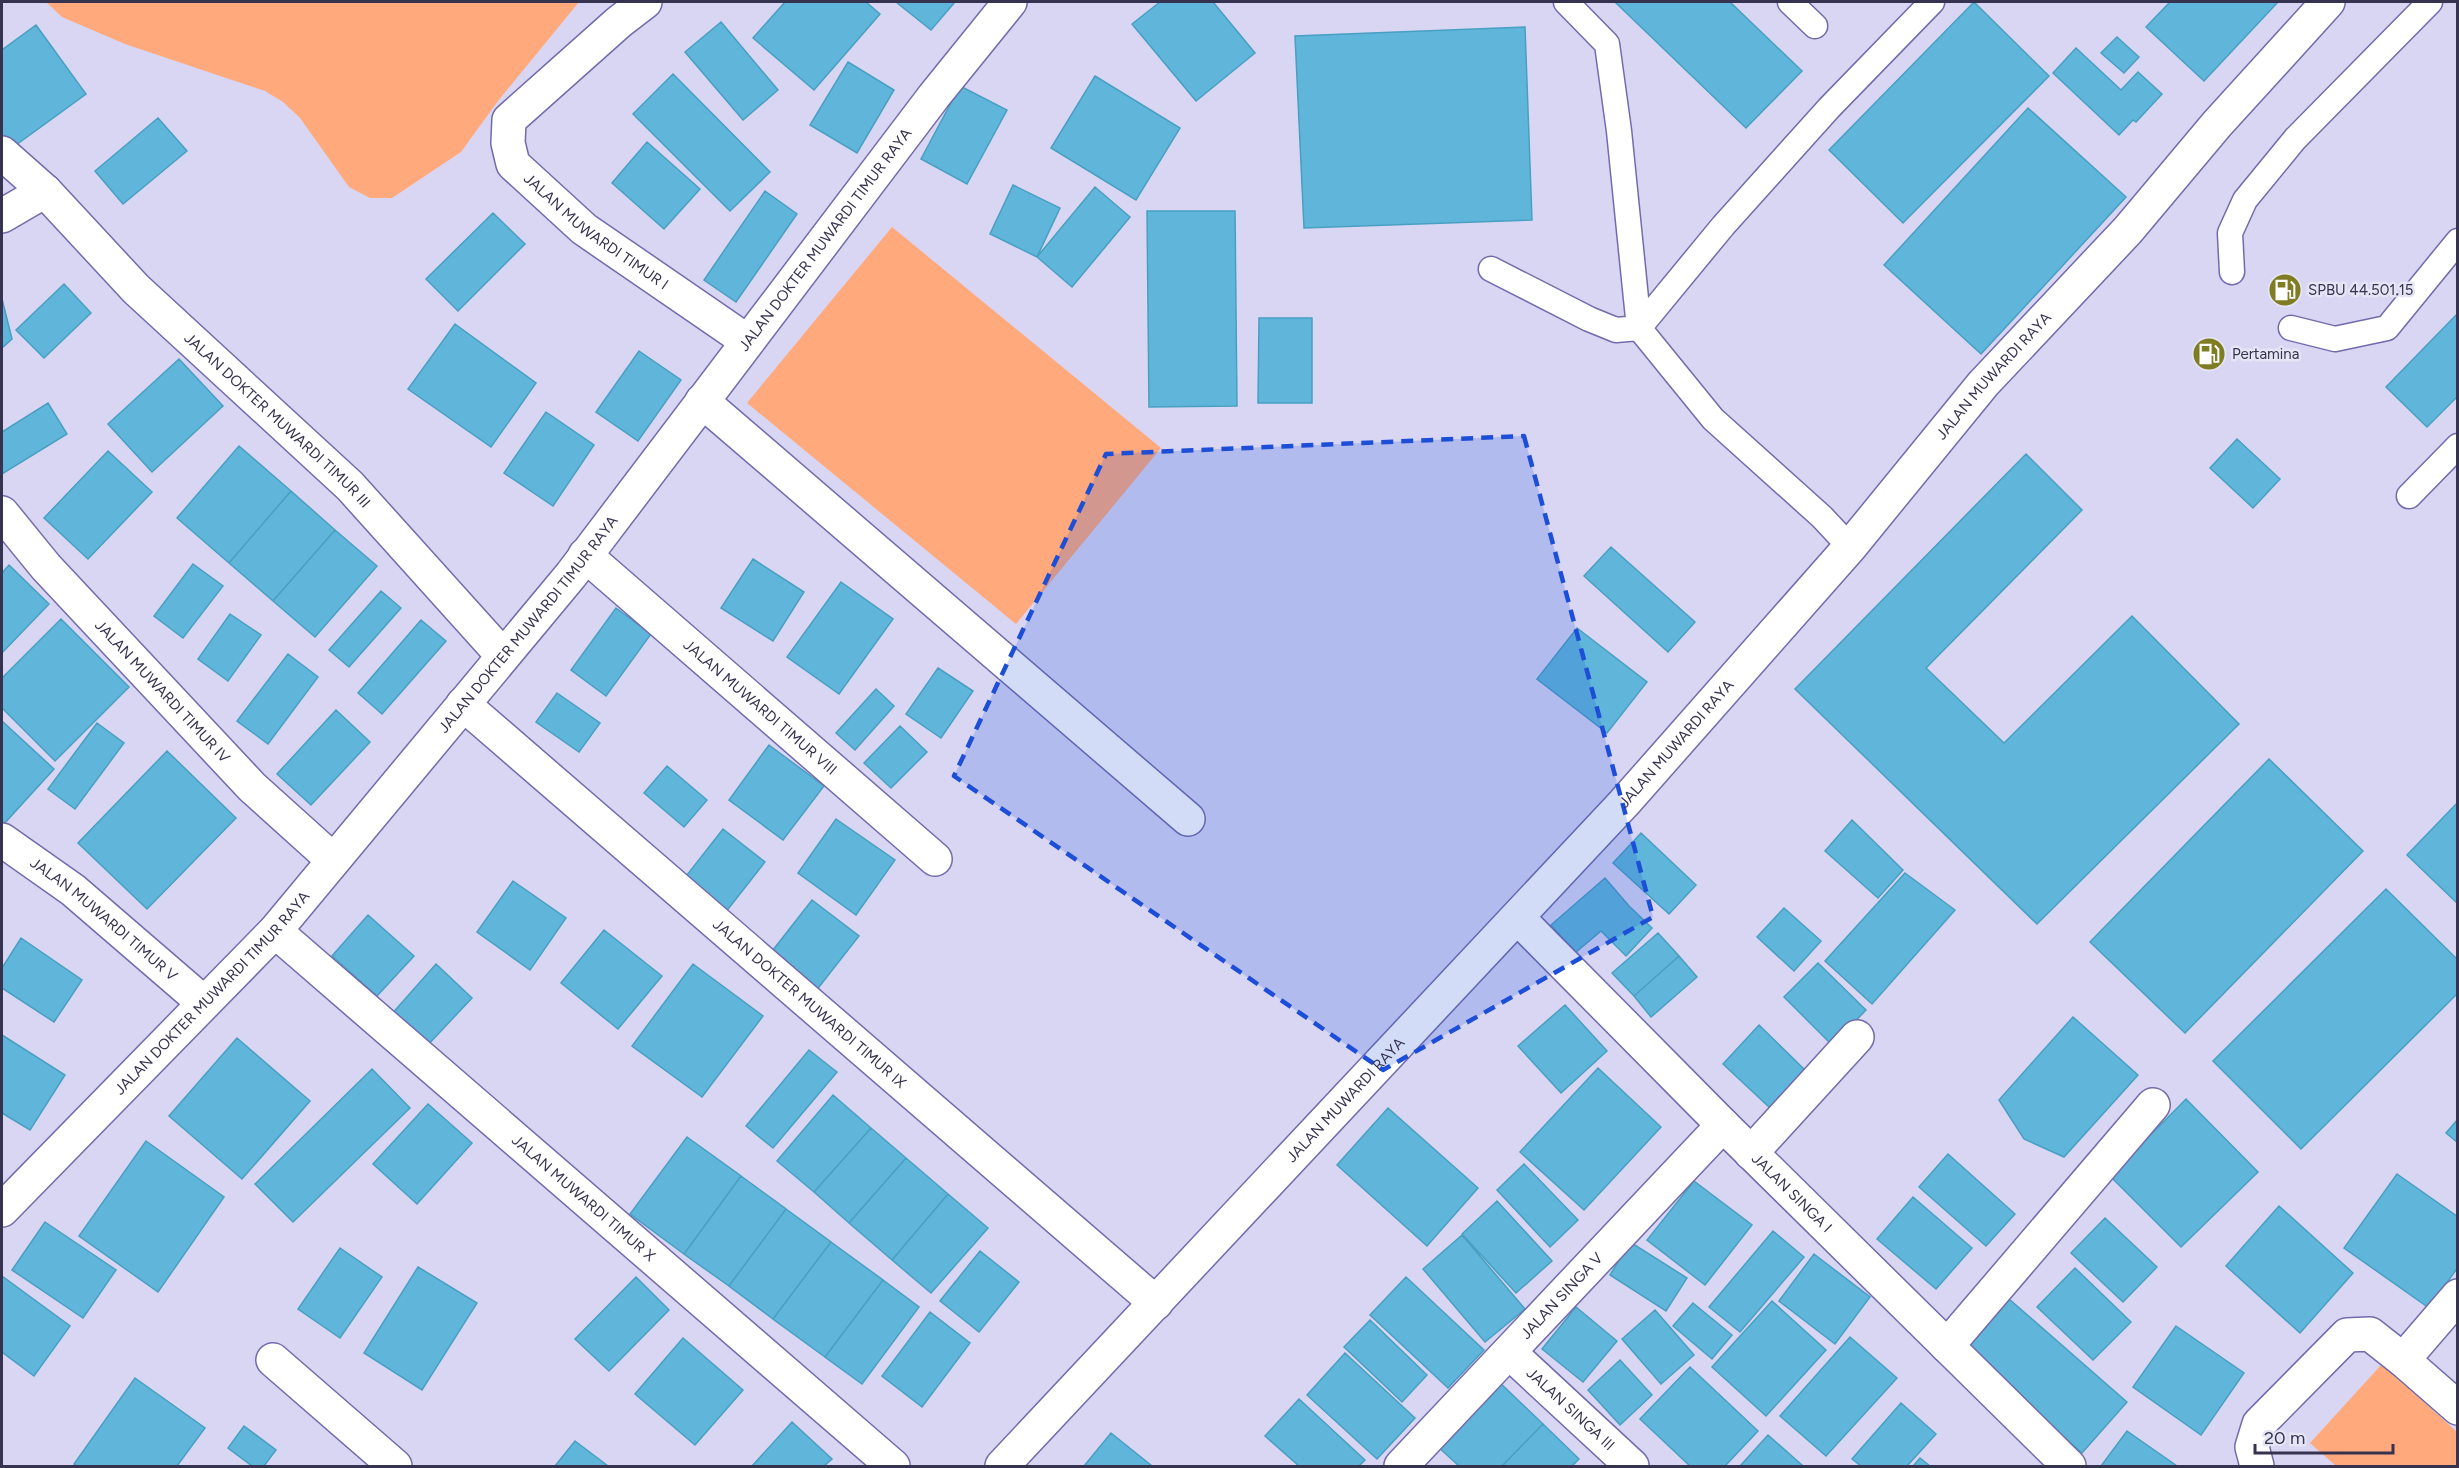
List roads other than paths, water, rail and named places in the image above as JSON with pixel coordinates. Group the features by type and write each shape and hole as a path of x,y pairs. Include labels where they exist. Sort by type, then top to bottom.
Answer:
{"street":[{"name":"JALAN MUWARDI TIMUR I","path":"645,2 619,22 509,120 508,143 513,164 584,230 747,341"},
{"name":"JALAN DOKTER MUWARDI TIMUR RAYA","path":"5,1200 275,931 585,555 927,104 1010,2"},
{"name":"JALAN MUWARDI RAYA","path":"1002,1467 1624,803 1850,547 1983,384 2128,230 2217,124 2328,2"},
{"name":"JALAN DOKTER MUWARDI TIMUR III","path":"2,153 45,191 136,289 350,486 504,656"},
{"path":"2,216 45,191"},
{"path":"702,401 1188,819"},
{"name":"JALAN MUWARDI TIMUR IV","path":"2,513 46,567 252,787 333,860"},
{"name":"JALAN MUWARDI TIMUR VIII","path":"585,555 935,859"},
{"name":"JALAN DOKTER MUWARDI TIMUR IX","path":"463,704 1156,1303"},
{"name":"JALAN MUWARDI TIMUR V","path":"2,840 73,890 204,1003"},
{"name":"JALAN SINGA I","path":"1518,918 1751,1153 2069,1467"},
{"name":"JALAN MUWARDI TIMUR X","path":"275,931 893,1467"},
{"path":"1751,1153 1857,1037"},
{"path":"1947,1346 2153,1105"},
{"name":"JALAN SINGA V","path":"1401,1467 1723,1125"},
{"path":"2403,1360 2457,1296"},
{"path":"2257,1467 2252,1447 2259,1424 2347,1335 2370,1334 2457,1407"},
{"name":"JALAN SINGA III","path":"1509,1352 1632,1467"},
{"path":"273,1360 395,1467"}],"lane":[{"path":"1566,2 1607,44 1619,131 1639,328 1713,419 1822,517 1850,547"},
{"path":"1790,2 1815,26"},
{"path":"1491,269 1607,327 1616,330 1639,328 1731,218 1830,108 1932,2"},
{"path":"2232,272 2230,233 2244,200 2295,139 2430,2"},
{"path":"2291,328 2335,339 2387,328 2457,241"},
{"path":"2409,495 2457,446"}],"place":[{"name":"SPBU 44.501.15","path":"2285,290"},
{"name":"Pertamina","path":"2209,354"}]}
